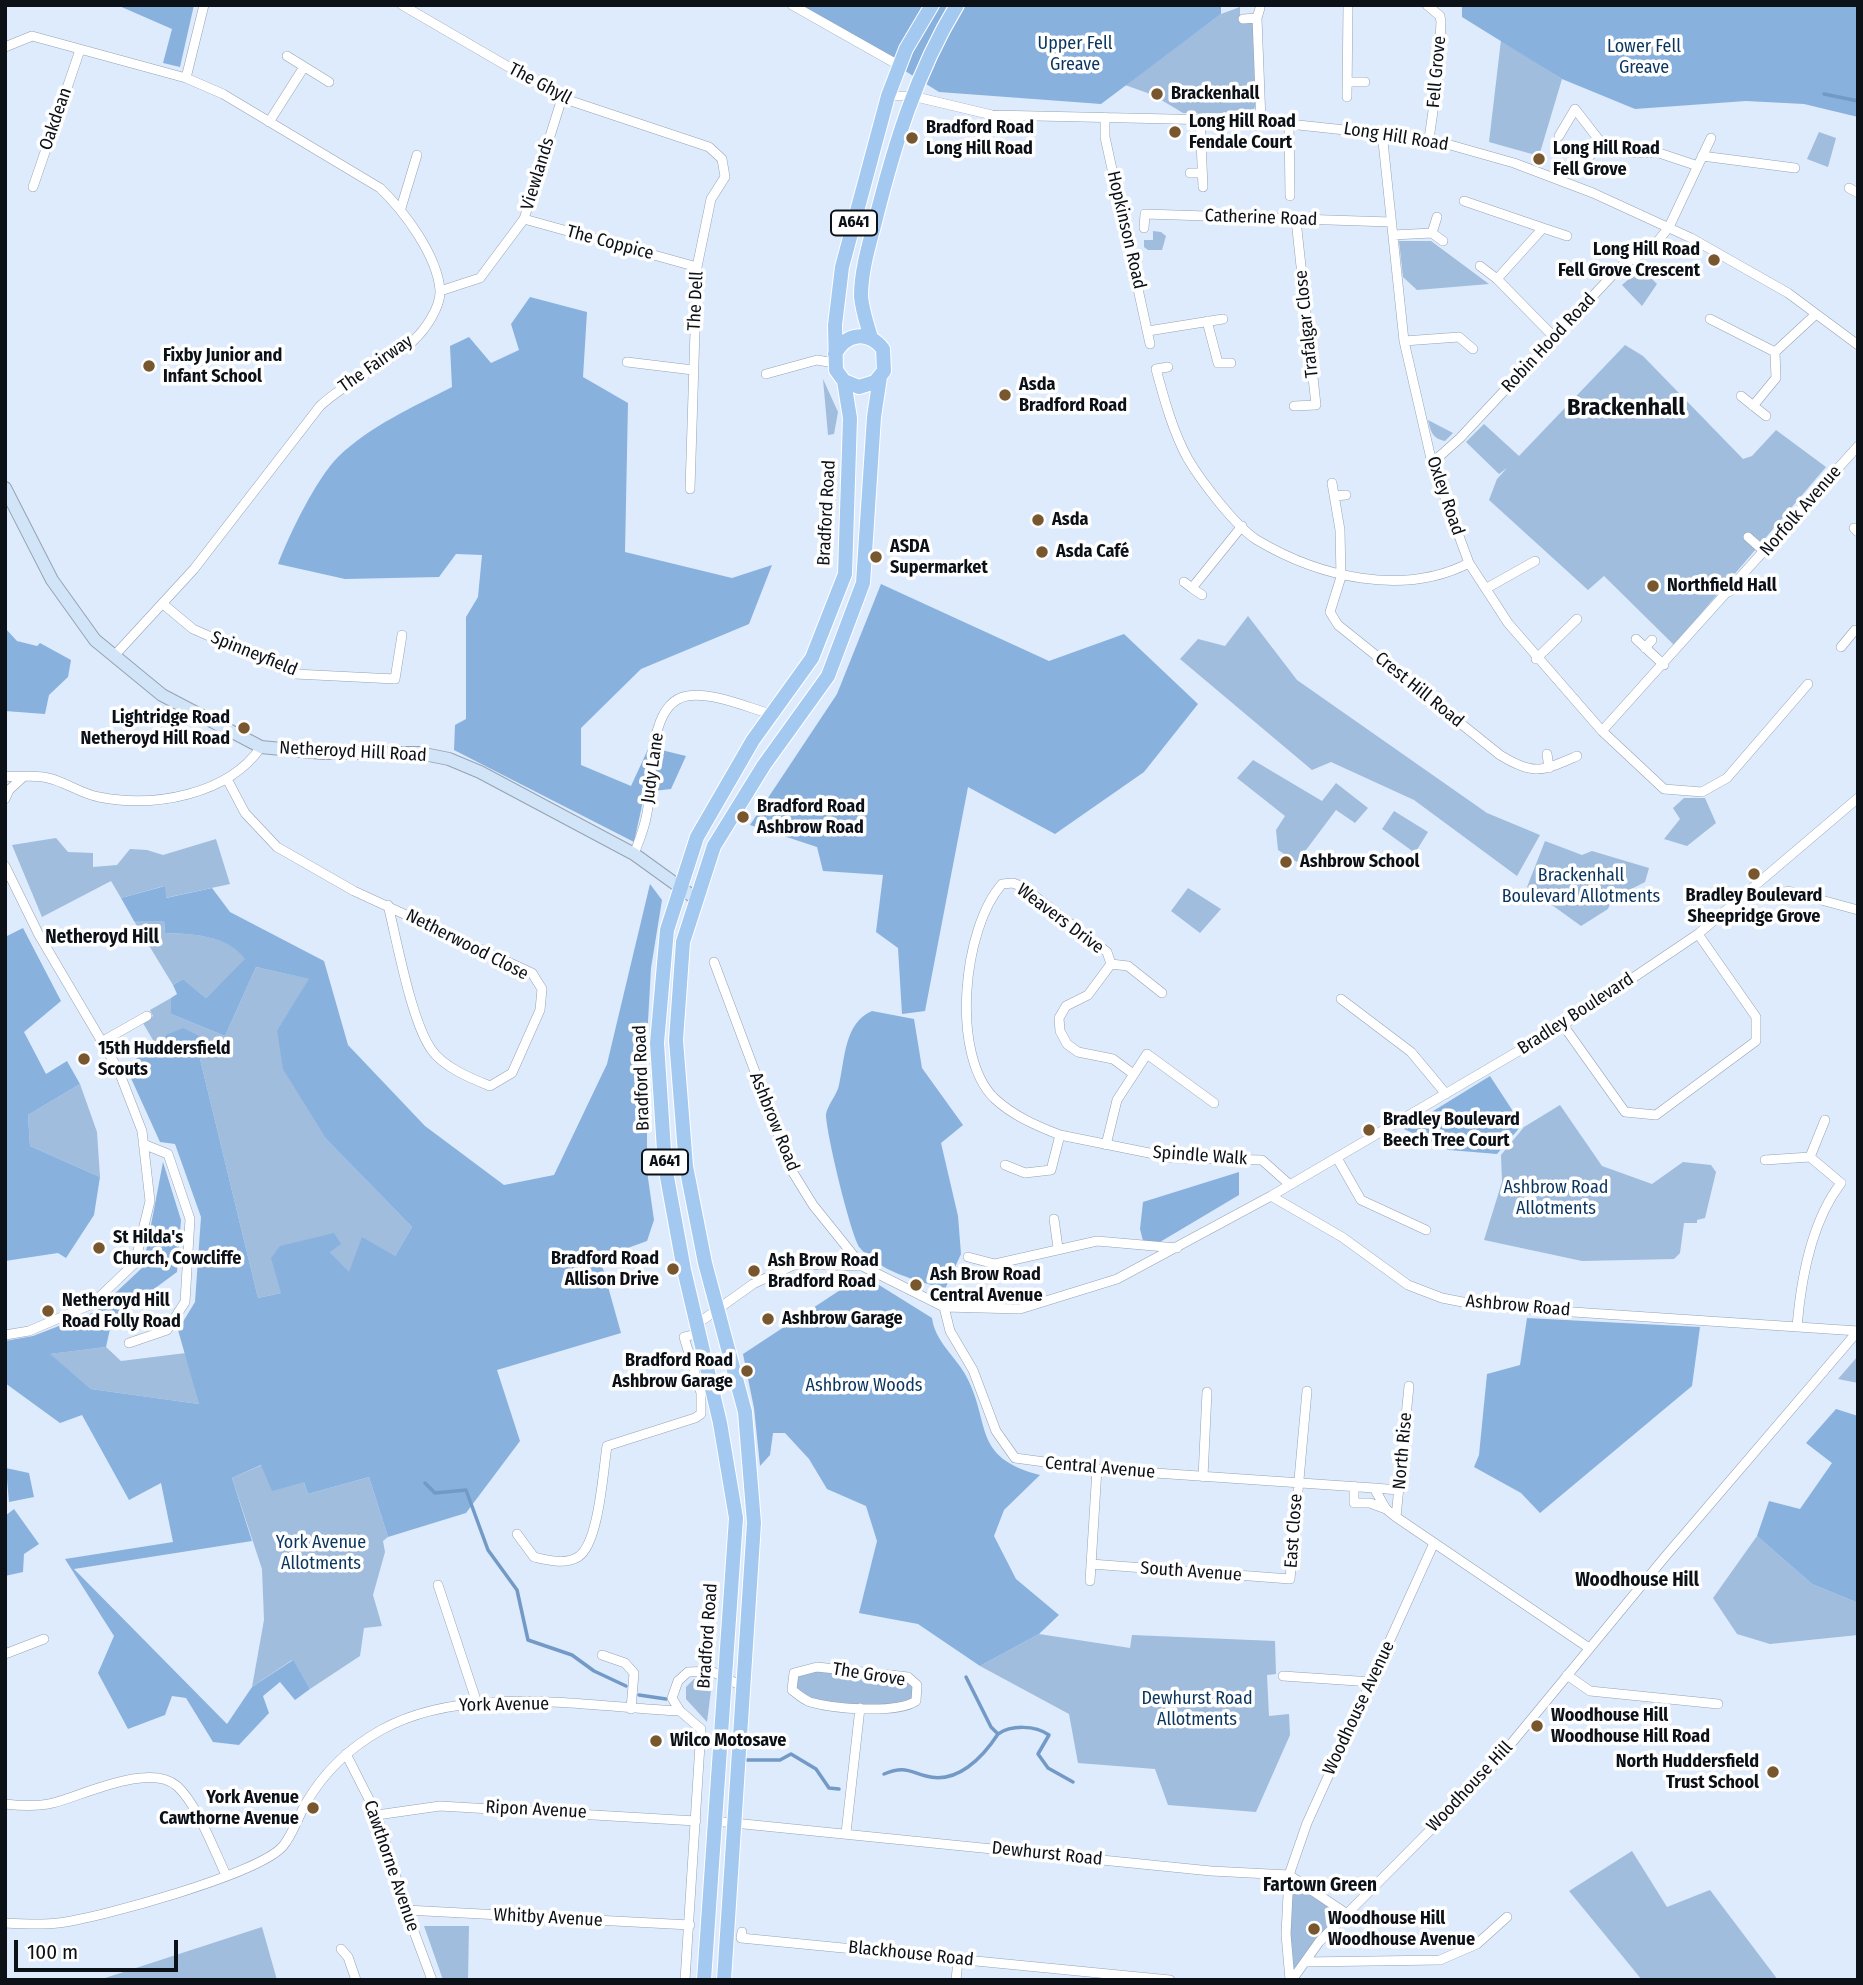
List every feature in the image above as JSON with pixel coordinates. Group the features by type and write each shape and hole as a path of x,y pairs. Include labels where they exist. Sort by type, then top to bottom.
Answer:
{"main road":[{"name":"Bradford Road","path":"704,1980 736,1518 720,1423 665,1166 657,1043 667,930 697,837 771,715 812,658 845,574 850,418 844,382 835,358 835,324 842,267 888,96 900,66 932,5"},
{"name":"Bradford Road","path":"718,1311 686,1166 676,1040 683,942 695,898 714,846 764,765 828,676 863,583 874,417 885,356 878,343 871,338 863,310 862,279 884,188 912,96 933,46 957,5"},
{"path":"835,358 846,340 854,336 871,338"},
{"path":"844,382 851,386 867,386 880,377"},
{"path":"697,837 714,846"},
{"name":"A641","path":"718,1311 745,1412 754,1523 724,1980"}],"street":[{"path":"186,78 204,5"},
{"name":"The Ghyll","path":"402,5 562,98 688,140"},
{"path":"792,5 900,66"},
{"path":"1347,97 1348,5"},
{"name":"Fell Grove","path":"1429,139 1438,76 1441,22 1440,16 1431,6"},
{"path":"1260,8 1257,18 1261,121"},
{"path":"1243,19 1257,18"},
{"path":"5,47 32,36 186,78 223,94 380,188 401,208 429,255 440,291"},
{"name":"Oakdean","path":"33,187 80,50"},
{"path":"287,56 329,82"},
{"path":"269,122 303,67"},
{"path":"1347,82 1365,82"},
{"name":"Long Hill Road","path":"888,96 912,96 992,115 1261,121 1429,139 1564,182 1669,227 1777,286 1858,345"},
{"name":"Viewlands","path":"440,291 480,278 524,219 562,98"},
{"path":"1559,136 1575,109 1599,140 1631,153 1659,153 1698,166"},
{"name":"Hopkinson Road","path":"1105,117 1105,137 1150,344"},
{"path":"1200,118 1203,187"},
{"path":"1289,123 1290,196"},
{"name":"Oxley Road","path":"1382,132 1404,341 1432,463 1469,563 1508,623 1536,659 1602,732 1664,789 1702,792 1727,778 1808,684"},
{"name":"Robin Hood Road","path":"1432,463 1460,438 1620,267 1654,246 1669,227 1711,138"},
{"name":"The Dell","path":"688,140 718,152 725,166 725,177 711,199 696,267 690,489"},
{"path":"1591,155 1599,140"},
{"path":"401,208 417,155"},
{"path":"1702,156 1796,168"},
{"path":"1190,173 1202,173"},
{"path":"1464,201 1567,236"},
{"name":"Catherine Road","path":"1144,228 1145,214 1391,222"},
{"path":"1432,233 1437,217"},
{"name":"The Coppice","path":"524,219 696,267"},
{"name":"Trafalgar Close","path":"1294,406 1316,405 1296,220"},
{"path":"1497,279 1543,228"},
{"path":"1393,235 1432,233 1443,241"},
{"path":"1480,266 1497,279 1555,338"},
{"name":"The Fairway","path":"114,656 163,604 234,520 320,406 340,388 412,342 428,324 440,291"},
{"path":"1753,406 1776,378 1775,352 1816,314"},
{"path":"1148,331 1223,319"},
{"path":"1710,319 1775,352"},
{"path":"1208,321 1218,363 1231,363"},
{"path":"1404,341 1459,337 1473,349"},
{"path":"766,374 817,360 835,358"},
{"path":"627,362 693,370"},
{"path":"1168,367 1156,369 1188,459 1242,526 1256,539 1341,577 1401,580 1444,576 1469,563"},
{"path":"1741,396 1766,416"},
{"name":"Norfolk Avenue","path":"1602,732 1858,446"},
{"name":"Crest Hill Road","path":"1332,483 1340,530 1341,577 1330,612 1338,625 1500,755 1523,769 1549,768 1577,756"},
{"path":"5,488 52,580 95,640 162,695 261,747"},
{"path":"1334,496 1346,495"},
{"path":"1192,588 1242,526"},
{"path":"1748,537 1765,552"},
{"path":"1487,588 1535,561"},
{"path":"1717,580 1730,592"},
{"path":"1184,582 1202,595"},
{"name":"Spinneyfield","path":"163,604 193,629 295,674 394,679 402,635"},
{"path":"1536,659 1577,620"},
{"path":"1841,647 1857,630"},
{"path":"1636,639 1664,665"},
{"path":"1645,648 1653,640"},
{"name":"Judy Lane","path":"634,855 647,813 654,741 658,726 674,702 690,695 714,698 771,715"},
{"name":"Netheroyd Hill Road","path":"5,775 22,778 46,777 96,797 136,802 196,791 227,779 249,764 261,747 323,753 419,752 449,759 480,772 634,855 695,898"},
{"path":"1548,754 1549,768"},
{"path":"5,799 9,790 22,778"},
{"name":"Netherwood Close","path":"227,779 245,813 276,847 328,877 388,905 532,973 542,989 540,1010 512,1073 489,1086 465,1076 431,1050 413,1006 388,905"},
{"name":"Bradley Boulevard","path":"1271,1196 1563,1025 1698,934 1858,798"},
{"path":"5,866 39,935 103,1041 138,1118 150,1201 135,1263 92,1304 29,1331 5,1335"},
{"name":"Weavers Drive","path":"1002,884 1013,883 1023,887 1107,952 1111,964"},
{"name":"Spindle Walk","path":"1002,884 985,913 974,948 965,995 966,1034 975,1065 993,1097 1027,1122 1060,1135 1174,1158 1262,1160 1290,1185"},
{"path":"1788,891 1858,910"},
{"path":"1563,1025 1625,1112 1656,1115 1756,1041 1756,1017 1698,934"},
{"name":"Ashbrow Road","path":"714,962 792,1171 813,1205 862,1266 944,1307 1020,1309 1117,1279 1179,1248 1271,1196 1342,1237 1408,1285 1442,1298 1483,1306 1858,1331"},
{"name":"Weavers Drive","path":"1111,964 1128,966 1162,993"},
{"name":"Weavers Drive","path":"1111,964 1088,995 1066,1006 1059,1018 1060,1031 1067,1044 1078,1052 1113,1059 1132,1073"},
{"path":"1341,999 1411,1052 1446,1094"},
{"path":"103,1041 147,1016"},
{"path":"1106,1145 1116,1100 1147,1054 1213,1103"},
{"path":"1810,1157 1825,1120"},
{"path":"1005,1165 1025,1173 1051,1170 1060,1135"},
{"path":"129,1343 167,1331 185,1302 190,1219 168,1154 143,1144"},
{"path":"1765,1160 1810,1157 1841,1183 1833,1193 1813,1240 1800,1286 1797,1327"},
{"path":"1337,1158 1361,1200 1426,1230"},
{"path":"1054,1219 1058,1248"},
{"path":"968,1257 995,1264 1097,1241 1179,1248"},
{"name":"Ashbrow Road","path":"699,1328 753,1284 796,1264 862,1266"},
{"name":"Central Avenue","path":"944,1307 950,1331 973,1370 996,1431 1015,1458 1097,1469 1399,1490"},
{"path":"699,1328 684,1337 701,1393 701,1413"},
{"name":"Woodhouse Hill","path":"1291,1980 1347,1914 1487,1773 1589,1648 1858,1331"},
{"name":"North Rise","path":"1396,1517 1409,1386"},
{"name":"East Close","path":"1290,1579 1307,1391"},
{"path":"1203,1476 1207,1392"},
{"path":"701,1413 720,1423"},
{"path":"517,1534 534,1557 557,1562 578,1558 590,1542 607,1446 695,1418 701,1413"},
{"path":"1090,1580 1097,1469"},
{"path":"1354,1486 1354,1503 1370,1503 1386,1509 1589,1648"},
{"path":"1374,1488 1386,1509"},
{"name":"Woodhouse Avenue","path":"1291,1980 1286,1934 1289,1874 1307,1823 1434,1543"},
{"name":"South Avenue","path":"1091,1564 1290,1579"},
{"path":"438,1586 477,1703"},
{"path":"5,1654 44,1639"},
{"path":"602,1655 625,1663 634,1673 632,1709"},
{"name":"The Grove","path":"817,1667 884,1673 908,1677 917,1685 916,1701 905,1708 860,1708 808,1702 792,1690 794,1673 817,1667"},
{"path":"685,1980 701,1729 680,1711 671,1698 678,1681 688,1672 711,1671 744,1686"},
{"path":"1567,1675 1590,1691 1718,1703"},
{"path":"1283,1676 1372,1682"},
{"name":"York Avenue","path":"5,1923 42,1924 82,1919 185,1890 270,1857 284,1845 307,1802 330,1768 382,1729 434,1709 477,1703 680,1711"},
{"name":"The Grove","path":"846,1833 860,1708"},
{"name":"Cawthorne Avenue","path":"346,1754 377,1815 406,1910 432,1980"},
{"path":"5,1804 41,1805 142,1777 165,1780 176,1785 187,1798 226,1875"},
{"name":"Ripon Avenue","path":"377,1815 440,1806 696,1821"},
{"name":"Dewhurst Road","path":"714,1821 1211,1871 1289,1874"},
{"path":"1289,1874 1347,1914"},
{"name":"Whitby Avenue","path":"406,1910 690,1925"},
{"path":"1305,1962 1440,1960 1477,1944 1507,1917"},
{"name":"Blackhouse Road","path":"742,1932 741,1938 1170,1980"},
{"path":"341,1949 348,1957 356,1980"},
{"path":"956,1980 958,1960"}],"green space":[{"path":"117,5 194,5 180,67 163,63 172,29"},
{"name":"Upper Fell Greave","path":"799,5 1221,5 1221,14 1101,104 939,92"},
{"name":"Lower Fell Greave","path":"1462,5 1858,5 1858,117 1804,104 1746,101 1635,109 1562,79 1462,17"},
{"path":"1240,7 1240,22 1256,22 1255,107 1252,113 1183,113 1153,95 1125,85 1221,14"},
{"path":"1501,40 1562,79 1539,156 1489,142"},
{"path":"1819,132 1836,138 1828,167 1807,159"},
{"path":"1153,231 1166,236 1162,250 1148,250 1144,247 1144,240 1153,240"},
{"path":"1399,241 1431,241 1489,284 1417,290 1403,277"},
{"path":"1641,268 1657,284 1642,306 1622,285"},
{"path":"530,297 587,312 583,377 628,403 625,552 732,578 772,565 749,624 641,669 581,728 581,765 631,786 649,747 686,756 671,789 645,792 634,842 454,750 455,725 466,719 466,617 478,597 482,555 456,554 439,577 345,579 278,564 312,493 338,457 378,427 452,387 450,346 469,337 491,363 519,350 511,324"},
{"path":"1625,345 1643,356 1743,459 1752,456 1776,430 1826,467 1674,645 1604,576 1588,590 1489,500 1497,479 1507,468 1499,474 1466,442 1484,424 1519,456"},
{"path":"823,379 838,412 834,434 828,435"},
{"path":"1428,420 1453,433 1445,441 1437,438 1431,431"},
{"path":"881,584 1049,661 1124,634 1198,704 1144,772 1055,834 968,787 925,1011 902,1014 898,948 876,932 883,875 823,871 817,847 750,825 837,694"},
{"path":"1248,616 1297,680 1487,813 1540,835 1517,876 1414,800 1331,762 1312,770 1180,659 1198,639 1225,646"},
{"path":"5,628 17,641 37,646 40,643 71,660 68,677 49,695 45,714 5,711"},
{"path":"1253,760 1322,801 1336,783 1368,808 1355,823 1336,810 1297,862 1278,850 1276,830 1285,816 1237,778"},
{"path":"1684,798 1705,798 1716,823 1687,846 1664,839 1680,819 1673,808"},
{"path":"1394,811 1428,832 1415,853 1382,829"},
{"path":"56,838 68,852 93,853 93,867 117,865 130,849 163,855 216,839 230,884 165,898 164,886 121,898 111,881 42,917 12,845"},
{"name":"Brackenhall Boulevard Allotments","path":"1545,841 1582,855 1592,851 1649,868 1645,882 1612,899 1608,909 1581,926 1527,887"},
{"path":"650,884 662,900 651,968 647,1039 647,1171 654,1220 647,1241 600,1258 621,1333 497,1370 520,1441 466,1513 388,1537 369,1477 308,1494 304,1482 272,1491 261,1465 232,1478 252,1541 74,1569 227,1724 252,1687 293,1660 310,1689 295,1700 280,1682 263,1696 269,1713 239,1745 213,1742 186,1698 172,1696 165,1715 128,1729 98,1673 114,1636 65,1559 173,1542 161,1483 129,1500 82,1415 60,1423 5,1383 5,1341 33,1336 95,1312 143,1267 163,1162 181,1220 177,1272 112,1320 106,1347 50,1354 91,1389 199,1404 178,1330 195,1302 201,1217 175,1144 160,1142 125,1065 157,1047 166,1035 183,1028 215,1044 200,1059 258,1298 281,1293 271,1258 280,1246 334,1233 341,1244 330,1252 349,1272 362,1237 395,1256 412,1227 327,1140 283,1069 277,1030 309,979 256,967 225,1036 171,1014 171,998 177,994 173,985 183,979 206,998 245,959 238,951 219,940 198,935 165,933 164,921 134,921 121,898 165,886 166,898 212,888 230,912 324,961 348,1045 425,1126 504,1185 554,1175 607,1064"},
{"path":"1188,888 1221,909 1200,933 1171,911"},
{"path":"134,921 164,921 165,933 198,935 220,940 246,959 206,998 183,979 173,985"},
{"path":"23,928 61,1001 24,1032 46,1074 67,1061 80,1084 28,1115 30,1146 100,1177 94,1215 66,1258 58,1253 5,1261 5,937"},
{"path":"256,967 310,979 277,1030 327,1140 412,1227 395,1256 349,1273 330,1252 334,1233 281,1293 258,1298 200,1059 166,1035 157,1047 143,1023 153,1016 150,1010 171,998 171,1014 225,1036"},
{"path":"872,1011 914,1019 922,1068 963,1125 941,1143 958,1216 961,1254 945,1289 899,1274 868,1256 856,1240 845,1204 826,1114 838,1089 851,1033 856,1024"},
{"path":"1490,1076 1522,1125 1497,1154 1449,1150 1404,1129"},
{"path":"80,1084 97,1132 100,1177 30,1146 28,1115"},
{"name":"Ashbrow Road Allotments","path":"1560,1105 1602,1166 1652,1184 1683,1162 1711,1165 1716,1172 1705,1218 1697,1220 1697,1223 1684,1223 1680,1253 1674,1259 1582,1261 1484,1240 1502,1182 1501,1155 1524,1127"},
{"path":"1239,1172 1239,1195 1160,1242 1143,1241 1140,1229 1143,1202"},
{"name":"Ashbrow Woods","path":"863,1275 932,1318 937,1334 965,1374 973,1391 986,1436 993,1448 1018,1467 1040,1475 1004,1510 994,1536 1016,1579 1059,1615 1039,1634 980,1666 918,1624 859,1613 877,1541 866,1506 827,1489 809,1459 785,1433 773,1433 770,1455 760,1466 754,1408 743,1354"},
{"path":"1527,1318 1700,1327 1692,1386 1540,1513 1521,1493 1474,1467 1479,1455 1487,1374 1520,1365"},
{"path":"106,1347 121,1361 186,1353 199,1404 91,1389 49,1354"},
{"path":"1858,1356 1858,1383 1838,1379"},
{"path":"1836,1409 1858,1416 1858,1603 1812,1584 1757,1536 1769,1501 1800,1509 1832,1463 1806,1443"},
{"name":"York Avenue Allotments","path":"262,1465 304,1482 308,1494 369,1477 388,1537 383,1541 385,1552 373,1595 382,1626 364,1628 360,1656 310,1689 292,1660 252,1687 264,1620 262,1569 232,1478"},
{"path":"6,1468 29,1473 34,1497 9,1502"},
{"path":"14,1509 39,1544 24,1554 23,1572 5,1576 5,1516"},
{"path":"1757,1536 1812,1584 1858,1603 1858,1635 1770,1644 1737,1634 1713,1598"},
{"name":"Dewhurst Road Allotments","path":"1039,1634 1130,1648 1132,1635 1275,1641 1276,1674 1267,1675 1269,1716 1289,1714 1290,1735 1256,1812 1168,1805 1155,1769 1078,1763 1069,1714 980,1666"},
{"path":"817,1667 908,1677 917,1685 916,1701 905,1708 808,1702 792,1690 794,1673"},
{"path":"694,1679 705,1680 711,1690 707,1722 686,1699 686,1687"},
{"path":"1632,1851 1667,1907 1710,1890 1778,1980 1642,1980 1569,1891"},
{"path":"1289,1875 1347,1914 1290,1980"},
{"path":"424,1926 469,1926 468,1980 443,1980"},
{"path":"262,1927 277,1980 99,1980"}],"waterway":[{"path":"1824,94 1858,101"},
{"path":"425,1483 435,1493 466,1490 488,1550 517,1590 528,1640 572,1655 594,1671 626,1686"},
{"path":"966,1677 991,1727 998,1734 1023,1727 1037,1729 1049,1735 1038,1754 1048,1768 1073,1782"},
{"path":"639,1695 666,1699"},
{"path":"884,1774 901,1770 937,1778 958,1773 977,1760 998,1734"},
{"path":"747,1760 780,1760 791,1754 816,1769 829,1788 839,1789"}],"place":[{"name":"Brackenhall","path":"1157,94"},
{"name":"Long Hill Road Fendale Court","path":"1175,132"},
{"name":"Bradford Road Long Hill Road","path":"912,138"},
{"name":"Long Hill Road Fell Grove","path":"1539,159"},
{"name":"Long Hill Road Fell Grove Crescent","path":"1714,260"},
{"name":"Fixby Junior and Infant School","path":"149,366"},
{"name":"Asda Bradford Road","path":"1005,395"},
{"name":"Asda","path":"1038,520"},
{"name":"Asda Café","path":"1042,552"},
{"name":"ASDA Supermarket","path":"876,557"},
{"name":"Northfield Hall","path":"1653,586"},
{"name":"Lightridge Road Netheroyd Hill Road","path":"244,728"},
{"name":"Bradford Road Ashbrow Road","path":"743,817"},
{"name":"Ashbrow School","path":"1286,862"},
{"name":"Bradley Boulevard Sheepridge Grove","path":"1754,874"},
{"name":"15th Huddersfield Scouts","path":"84,1059"},
{"name":"Bradley Boulevard Beech Tree Court","path":"1369,1130"},
{"name":"St Hilda's Church, Cowcliffe","path":"99,1248"},
{"name":"Bradford Road Allison Drive","path":"673,1269"},
{"name":"Ash Brow Road Bradford Road","path":"754,1271"},
{"name":"Ash Brow Road Central Avenue","path":"916,1285"},
{"name":"Netheroyd Hill Road Folly Road","path":"48,1311"},
{"name":"Ashbrow Garage","path":"768,1319"},
{"name":"Bradford Road Ashbrow Garage","path":"747,1371"},
{"name":"Woodhouse Hill Woodhouse Hill Road","path":"1537,1726"},
{"name":"Wilco Motosave","path":"656,1741"},
{"name":"North Huddersfield Trust School","path":"1773,1772"},
{"name":"York Avenue Cawthorne Avenue","path":"313,1808"},
{"name":"Woodhouse Hill Woodhouse Avenue","path":"1314,1929"}],"district":[{"name":"Brackenhall","path":"1626,408"},
{"name":"Netheroyd Hill","path":"102,938"},
{"name":"Woodhouse Hill","path":"1637,1581"},
{"name":"Fartown Green","path":"1320,1886"}]}
